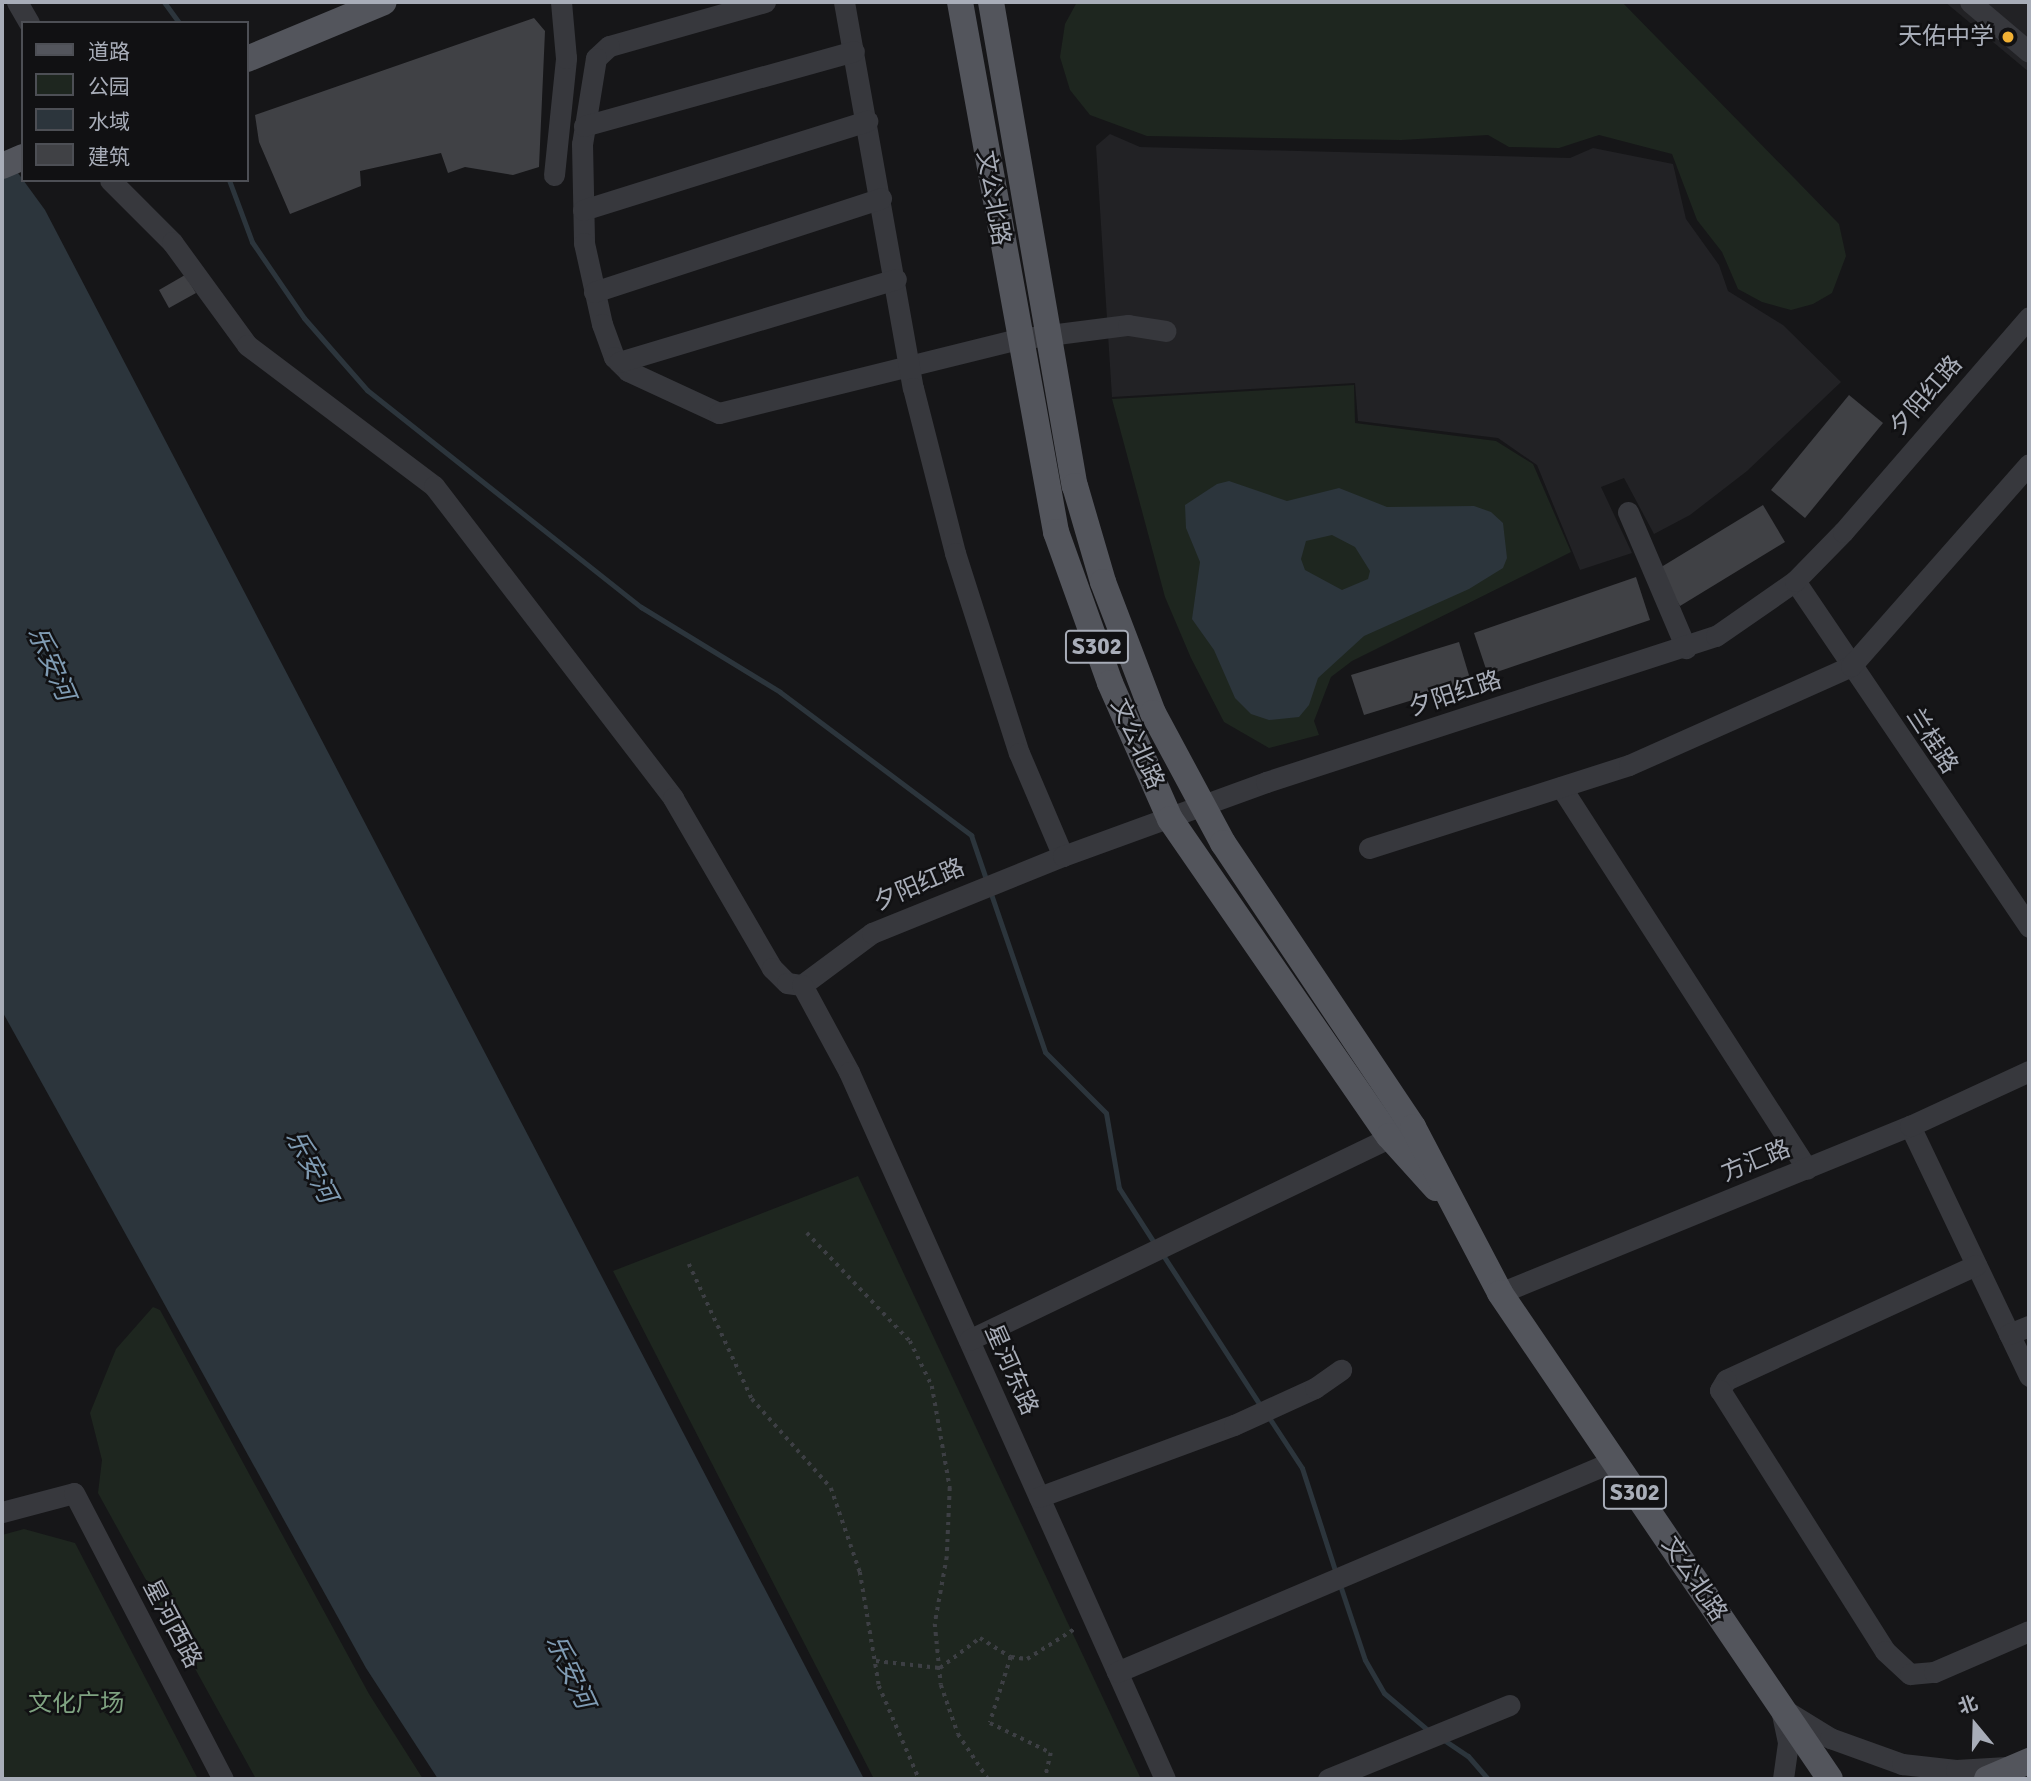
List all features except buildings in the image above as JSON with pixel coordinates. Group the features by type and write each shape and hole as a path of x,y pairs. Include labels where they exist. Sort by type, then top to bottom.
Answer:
{"main road":[{"path":"248,60 383,2"},
{"name":"文公北路","path":"960,2 1018,339 1056,533 1110,683 1170,819 1401,1132"},
{"name":"文公北路","path":"991,2 1075,486 1102,582 1153,713 1202,808 1401,1132 1410,1164 1450,1201 1500,1293 1830,1779"},
{"path":"2,166 21,158"},
{"path":"1987,1779 2018,1769"}],"street":[{"path":"17,2 28,21"},
{"path":"554,176 566,58 562,2"},
{"path":"765,2 609,47 596,58 584,126 584,243 601,324 619,362 676,396 719,413 740,411 909,364 1018,339 1128,326 1166,331"},
{"path":"844,2 896,279 909,364 955,553 1019,753 1063,856"},
{"path":"1970,2 2029,51"},
{"path":"584,126 853,51"},
{"path":"583,210 867,121"},
{"path":"112,182 172,242 247,345 434,485 673,798 772,968 787,983 802,985"},
{"path":"594,292 881,198"},
{"path":"619,362 896,279"},
{"name":"夕阳红路","path":"802,985 872,933 1063,856 1202,808 1266,782 1686,648 1716,636 1795,581 1843,533 2029,317"},
{"path":"1370,848 1629,765 1851,666 2029,464"},
{"path":"1628,512 1686,648"},
{"name":"兰桂路","path":"1795,581 2029,927"},
{"path":"1561,787 1807,1168"},
{"name":"星河东路","path":"802,985 849,1072 1165,1779"},
{"name":"方汇路","path":"1500,1293 1910,1126 2029,1071"},
{"path":"1910,1126 2029,1376"},
{"path":"969,1340 1401,1132"},
{"path":"1976,1265 1726,1380 1720,1390 1885,1651 1910,1674 1934,1672 2029,1631"},
{"path":"2009,1334 2029,1326"},
{"path":"1039,1497 1253,1416 1341,1370"},
{"path":"1117,1672 1614,1461"},
{"name":"星河西路","path":"2,1512 74,1493 223,1779"},
{"path":"1328,1779 1509,1705"},
{"path":"1782,1708 1830,1738 1902,1765 1956,1770 2018,1769"},
{"path":"1782,1708 1788,1743 1783,1779"}],"path":[{"path":"807,1233 910,1341 932,1386 950,1488 947,1557 935,1624 940,1668 958,1734 988,1779"},
{"path":"689,1264 752,1399 831,1488 860,1572 879,1686 919,1779"},
{"path":"876,1661 940,1668 980,1638 1011,1657 1027,1659 1093,1617"},
{"path":"1011,1657 990,1723 1051,1753 1045,1779"}],"shaded area":[{"name":"天佑中学","path":"1945,2 2029,2 2029,72"},
{"path":"1110,134 1140,147 1570,158 1593,148 1673,164 1686,219 1719,265 1728,291 1783,325 1841,382 1747,471 1690,515 1654,534 1624,478 1601,487 1632,553 1580,570 1537,465 1498,438 1358,421 1355,383 1112,397 1096,146"}],"green space":[{"path":"1077,2 1622,2 1839,224 1846,256 1832,293 1813,304 1791,310 1762,302 1738,289 1722,252 1697,220 1672,154 1599,135 1559,148 1509,147 1488,135 1401,140 1147,136 1090,115 1070,90 1060,57 1065,24"},
{"path":"1354,385 1355,423 1496,441 1533,464 1571,552 1352,661 1331,677 1314,721 1319,735 1269,748 1224,722 1191,658 1165,597 1112,399"},
{"path":"858,1176 1141,1779 874,1779 613,1271"},
{"path":"153,1307 160,1310 369,1694 423,1779 256,1779 98,1493 102,1460 90,1413 116,1349"},
{"name":"文化广场","path":"24,1529 75,1543 198,1779 2,1779 2,1535"}],"water":[{"name":"乐安河","path":"2,151 21,177 21,182 25,182 45,210 864,1779 438,1779 366,1668 2,1011"},
{"path":"1229,481 1287,501 1339,488 1387,507 1474,506 1491,512 1503,523 1507,558 1503,568 1469,589 1364,636 1318,678 1309,705 1299,717 1269,720 1251,714 1235,698 1214,650 1192,619 1200,562 1186,528 1185,505 1217,484","holes":["1332,535 1355,547 1370,571 1368,579 1342,590 1305,570 1301,559 1306,541"]}],"waterway":[{"path":"164,2 178,21"},
{"path":"230,182 252,242 304,318 367,390 641,607 780,692 971,835 987,882"},
{"path":"990,891 1045,1052 1106,1113 1119,1188 1155,1244"},
{"path":"1161,1252 1262,1408"},
{"path":"1268,1416 1302,1468 1336,1573"},
{"path":"1339,1582 1365,1660 1384,1693 1429,1731"},
{"path":"1441,1738 1468,1756 1488,1779"}],"place":[{"name":"天佑中学","path":"2008,37"}]}
